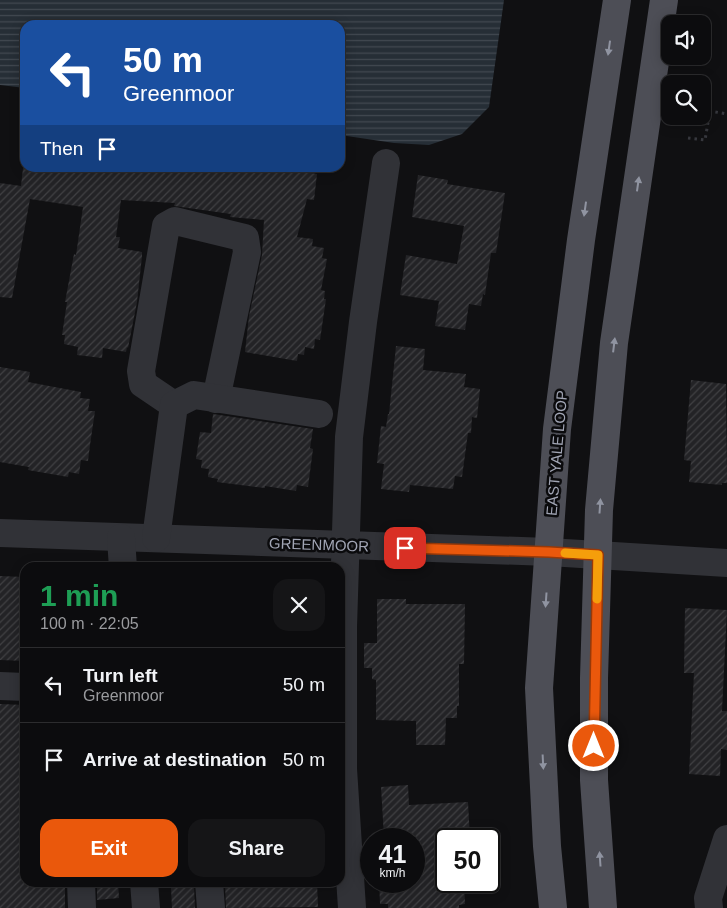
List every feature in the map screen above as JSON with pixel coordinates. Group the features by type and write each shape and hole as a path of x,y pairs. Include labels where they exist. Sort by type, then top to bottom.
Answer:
{"main road":[{"name":"EAST YALE LOOP","path":"553,908 547,846 539,688 557,429 581,240 617,0"},
{"path":"603,908 594,780 599,510 614,343 664,0"}],"street":[{"path":"345,562 349,437 363,322 386,163"},
{"path":"174,405 143,384 141,372 166,226 175,221 245,238 247,252 216,398"},
{"path":"174,405 194,395 318,414"},
{"path":"156,538 174,405"},
{"name":"GREENMOOR","path":"0,533 549,552 727,563"},
{"path":"121,538 123,562"},
{"path":"0,686 20,687"},
{"path":"345,786 352,908"},
{"path":"709,908 708,898 727,839"},
{"path":"81,887 82,908"},
{"path":"144,887 146,908"},
{"path":"209,887 211,908"}],"path":[{"path":"688,138 705,140 710,111 727,114"}],"shaded area":[{"path":"0,0 504,0 489,107 462,134 429,145 394,143 345,136 345,20 20,20 20,87 0,85"}],"building":[{"path":"23,172 311,172 317,174 314,200 307,199 297,237 313,239 312,246 324,248 322,258 327,259 321,290 325,291 324,299 326,299 320,340 315,339 314,349 305,347 304,355 298,354 297,361 245,352 249,316 262,255 264,220 230,217 231,214 174,206 175,203 121,200 116,237 120,237 118,248 142,252 137,302 128,348 126,352 103,348 102,358 77,355 78,347 64,344 65,335 62,335 67,302 65,302 74,254 76,255 83,207 30,199 12,298 0,297 0,183 21,186"},
{"path":"418,175 448,180 447,184 505,193 496,253 491,253 485,295 483,294 481,306 469,304 465,330 435,326 439,301 400,295 406,255 457,264 464,226 412,217"},
{"path":"396,346 425,349 423,370 466,374 464,387 480,389 477,418 472,417 471,433 468,433 462,477 455,476 453,489 410,485 409,492 381,489 384,464 377,463 381,426 386,427 389,414"},
{"path":"0,367 30,372 28,382 81,392 80,398 90,399 88,411 95,411 88,461 81,460 79,474 69,472 68,477 28,470 29,467 0,462"},
{"path":"691,380 726,384 727,483 722,483 722,485 689,482 691,461 684,460"},
{"path":"213,414 313,429 310,448 313,449 308,487 297,485 296,491 265,486 265,488 217,482 218,479 208,477 209,469 201,468 202,460 196,459 200,432 211,433"},
{"path":"0,576 20,577 20,661 0,660"},
{"path":"377,599 406,599 406,604 465,604 464,664 459,664 459,706 457,706 457,718 446,718 445,745 416,745 416,721 376,720 376,680 372,679 372,668 364,668 364,643 377,643"},
{"path":"685,608 727,610 722,711 727,711 727,750 721,749 720,776 689,774 694,673 684,673"},
{"path":"0,704 20,705 20,887 65,887 65,908 0,908"},
{"path":"408,785 409,805 468,802 469,828 435,828 435,893 465,893 465,904 459,905 459,908 388,908 388,904 380,904 380,893 425,893 425,828 383,828 381,787"},
{"path":"97,887 118,887 119,898 97,900"},
{"path":"194,887 195,908 172,908 171,888"},
{"path":"225,887 317,887 318,907 226,908"}],"slow traffic":[{"path":"565,553 598,555 597,599"}],"route":[{"path":"405,548 598,555 594,746"}]}
